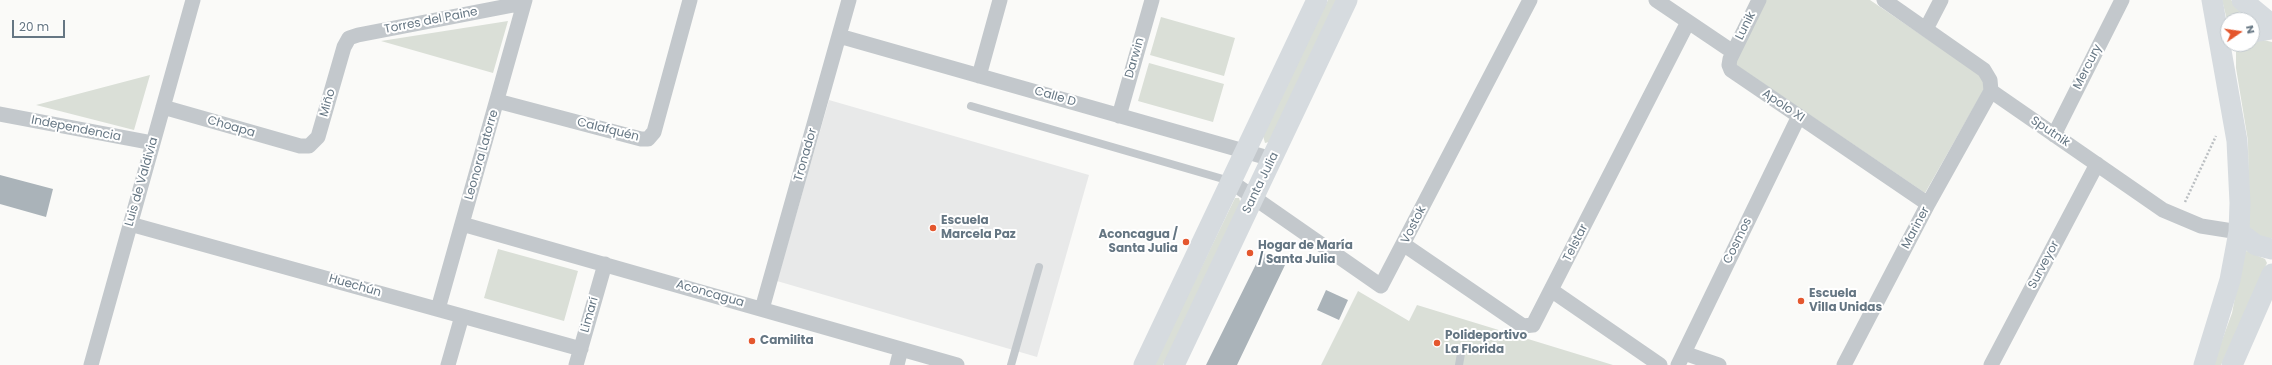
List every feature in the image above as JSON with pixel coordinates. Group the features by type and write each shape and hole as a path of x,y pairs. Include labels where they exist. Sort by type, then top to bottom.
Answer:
{"main road":[{"path":"1144,365 1244,151 1317,0"},
{"name":"Santa Julia","path":"1174,365 1347,0"},
{"path":"2212,0 2220,31"},
{"path":"2242,0 2272,25"},
{"path":"2260,31 2272,29"},
{"path":"2204,365 2223,308 2239,232 2240,189 2237,141 2225,52"},
{"path":"2239,232 2256,245 2272,249"},
{"path":"2232,365 2272,274"}],"street":[{"name":"Luis de Valdivia","path":"91,365 193,0"},
{"name":"Calafquén","path":"497,101 640,139 648,139 654,132 690,0"},
{"name":"Tronador","path":"762,309 849,0"},
{"path":"979,76 1000,0"},
{"name":"Darwin","path":"1119,116 1152,0"},
{"name":"Vostok","path":"1230,181 1381,286 1530,0"},
{"path":"1656,0 1733,52"},
{"name":"Lunik","path":"1733,52 1759,0"},
{"path":"1884,0 1984,70 1990,80 1991,92"},
{"path":"1926,29 1941,0"},
{"name":"Mercury","path":"2054,135 2122,0"},
{"name":"Leonora Latorre","path":"438,309 525,1"},
{"name":"Torres del Paine","path":"344,47 353,36 525,1"},
{"name":"Telstar","path":"1403,244 1523,326 1530,326 1535,322 1688,22"},
{"name":"Calle D","path":"839,36 1272,159"},
{"name":"Miño","path":"300,146 309,146 318,137 344,47"},
{"name":"Apolo XI","path":"1733,52 1729,65 1731,70 1928,204"},
{"name":"Sputnik","path":"1991,92 2174,216 2201,226 2239,232"},
{"name":"Mariner","path":"1844,365 1928,204 1991,92"},
{"name":"Choapa","path":"163,108 300,146"},
{"name":"Independencia","path":"0,114 153,143"},
{"name":"Cosmos","path":"1681,359 1799,116"},
{"name":"Surveyor","path":"1991,365 2097,164"},
{"name":"Huechún","path":"130,224 581,348"},
{"name":"Aconcagua","path":"462,224 957,365"},
{"name":"Limarí","path":"576,365 605,264"},
{"path":"1551,290 1660,365"},
{"path":"448,365 462,316"},
{"path":"897,365 901,349"},
{"path":"1681,359 1719,365"}],"lane":[{"path":"971,106 1230,181"},
{"path":"1011,365 1039,267"},
{"path":"1459,365 1462,348"}],"path":[{"path":"2184,203 2216,136"}],"shaded area":[{"path":"1328,0 1338,0 1269,142 1265,143 1263,136"},
{"path":"1766,0 1870,0 1986,79 1987,84 1925,193 1736,65 1736,59"},
{"path":"2222,0 2231,0 2242,12 2225,12"},
{"path":"1161,17 1235,38 1224,76 1150,55"},
{"path":"508,21 493,73 381,41"},
{"path":"2260,39 2272,42 2272,238 2268,239 2261,238 2249,230 2248,141 2236,68 2236,52 2260,52"},
{"path":"1149,63 1224,84 1213,122 1138,101"},
{"path":"150,75 134,130 36,105"},
{"name":"Escuela Marcela Paz","path":"829,100 1089,175 1037,357 777,281"},
{"path":"1235,198 1239,198 1241,204 1163,365 1154,365"},
{"path":"498,249 578,271 564,321 484,298"},
{"path":"2247,251 2265,259 2267,263 2221,365 2213,365 2232,313 2244,252"},
{"name":"Polideportivo La Florida","path":"1358,291 1409,321 1417,305 1613,365 1321,365"}],"building":[{"path":"0,175 53,189 46,217 0,204"},
{"path":"1262,252 1285,265 1237,365 1206,365"},
{"path":"1326,290 1348,300 1339,320 1317,310"}],"place":[{"name":"Escuela Marcela Paz","path":"933,228"},
{"name":"Aconcagua / Santa Julia","path":"1186,242"},
{"name":"Hogar de María / Santa Julia","path":"1250,253"},
{"name":"Escuela Villa Unidas","path":"1801,301"},
{"name":"Camilita","path":"752,341"},
{"name":"Polideportivo La Florida","path":"1437,343"}]}
